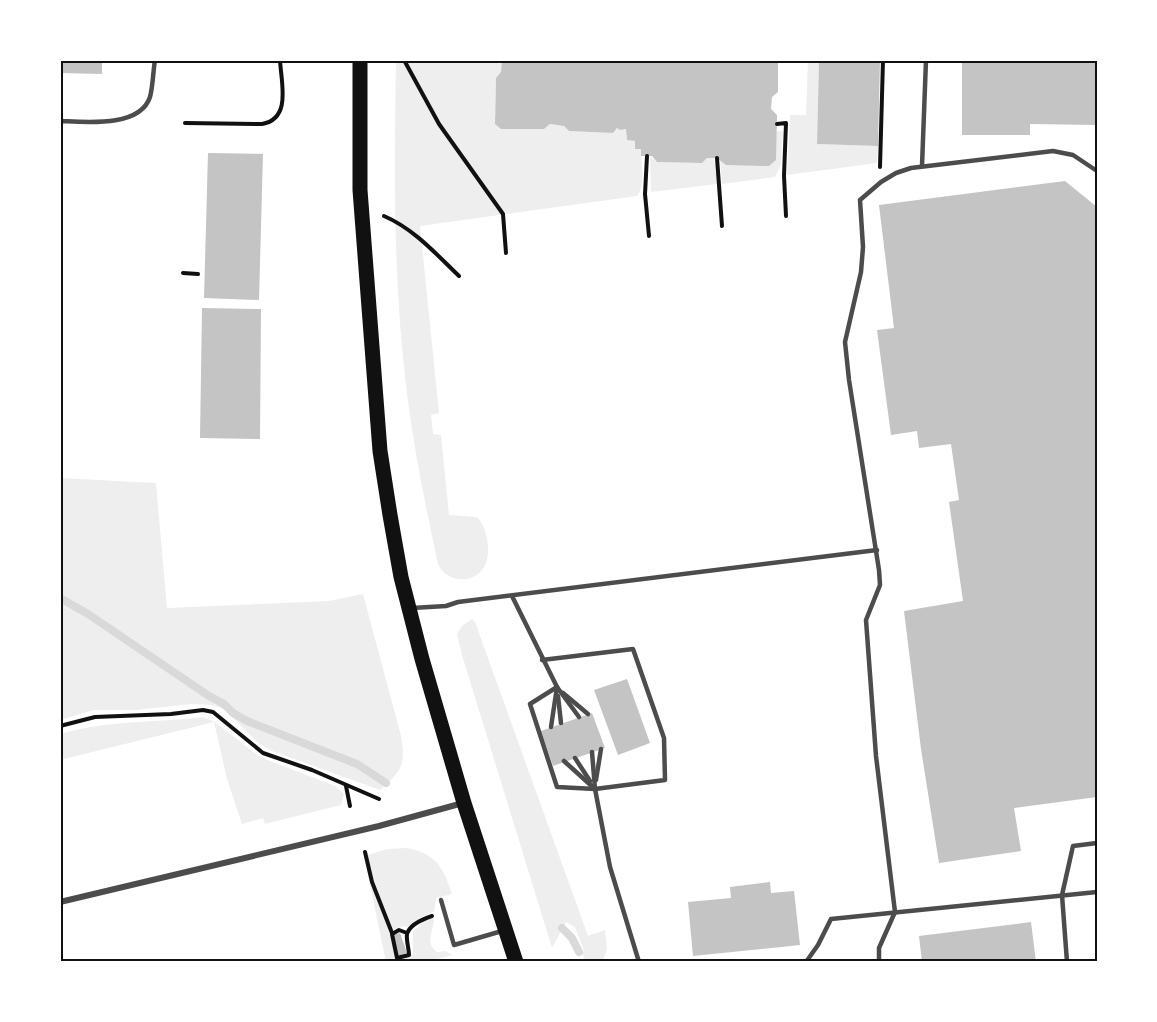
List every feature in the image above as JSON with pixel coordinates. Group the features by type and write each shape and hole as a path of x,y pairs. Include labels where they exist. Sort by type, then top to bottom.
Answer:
{"main road":[{"path":"360,60 360,190 372,364 380,451 398,556 410,608 464,802 516,962"}],"street":[{"path":"60,902 379,826 464,802"}],"lane":[{"path":"60,121 107,123 125,119 139,111 149,99 155,60"},
{"path":"922,166 926,60"},
{"path":"879,962 879,948 895,912 876,756 866,620 880,585 877,550 845,342 861,273 863,247 860,200 881,182 896,173 922,166 1053,151 1073,155 1097,171"},
{"path":"410,608 446,606 458,602 877,550"},
{"path":"512,596 542,660 557,687 579,717"},
{"path":"542,660 633,649 664,738 665,780 595,789 557,787 530,704 557,687"},
{"path":"557,687 588,714"},
{"path":"557,687 561,723"},
{"path":"551,727 557,687"},
{"path":"595,789 601,749"},
{"path":"592,752 595,789 610,867 639,962"},
{"path":"575,758 595,789"},
{"path":"564,761 595,789"},
{"path":"1067,962 1062,896 1073,846 1097,843"},
{"path":"806,962 818,945 831,919 1097,892"},
{"path":"441,900 454,945 506,930"}],"path":[{"path":"185,123 271,123 281,109 283,101 280,60"},
{"path":"404,60 439,124 503,214 506,253"},
{"path":"881,182 883,60"},
{"path":"777,123 786,123 784,176 786,216"},
{"path":"647,156 645,194 649,236"},
{"path":"717,158 722,226"},
{"path":"384,216 398,222 421,238 459,276"},
{"path":"183,273 198,274"},
{"path":"60,726 95,717 171,714 203,710 213,712 263,753 320,773 379,799"},
{"path":"345,785 350,806"},
{"path":"365,852 372,882 392,934 397,958 409,955 407,933 416,923 426,918"},
{"path":"392,934 399,930 407,933"}],"shaded area":[{"path":"396,60 502,60 501,72 496,78 495,123 501,129 544,129 550,124 564,126 569,131 613,133 617,128 626,129 627,140 635,141 635,148 641,149 642,179 637,196 420,226 439,413 431,415 433,434 441,435 449,515 477,517 484,528 488,543 487,558 482,570 477,575 465,579 446,574 438,564 410,415 402,352 397,269"},
{"path":"808,60 819,60 817,144 878,146 877,163 787,175 790,115 806,115"},
{"path":"777,131 783,131 781,164 775,177 722,184 720,159"},
{"path":"650,156 657,162 702,163 707,158 714,158 717,184 651,192"},
{"path":"60,478 156,483 167,608 329,601 363,594 401,736 403,754 398,772 380,790 272,751 258,743 224,709 212,705 191,704 136,710 94,710 60,720"},
{"path":"472,619 588,936 605,930 607,950 602,962 585,962 582,952 584,951 575,927 566,922 552,948 462,655 457,634 462,626"},
{"path":"203,717 215,722 260,757 335,786 344,794 341,805 265,824 263,818 242,824 227,779 214,722 60,760 60,734 95,726"},
{"path":"406,848 425,854 437,863 452,894 436,898 434,912 419,918 410,928 405,926 392,930 395,959 409,957 413,953 413,931 425,921 434,918 431,945 437,952 445,951 453,955 425,962 386,962 364,856 388,849"}],"building":[{"path":"60,60 102,60 102,74 60,73"},
{"path":"502,60 778,60 778,92 772,97 771,109 777,115 776,160 769,166 726,165 717,158 707,158 702,163 657,162 652,156 641,156 641,149 635,149 635,141 627,140 626,129 617,128 613,133 569,131 564,126 550,124 544,129 501,129 495,124 496,78 501,72"},
{"path":"819,60 880,60 878,146 817,144"},
{"path":"962,60 1097,60 1097,125 1030,124 1030,135 962,135"},
{"path":"208,153 263,154 259,300 204,298"},
{"path":"1065,181 1097,207 1097,797 1014,808 1021,851 939,863 921,749 904,611 963,601 949,502 959,500 951,444 919,448 917,431 891,435 877,330 894,328 879,205"},
{"path":"202,308 261,309 260,439 200,438"},
{"path":"627,679 650,743 618,755 594,690"},
{"path":"592,713 605,748 553,766 541,731"},
{"path":"770,882 771,893 794,891 800,945 693,956 688,902 731,898 730,887"},
{"path":"1031,922 1036,962 922,962 919,936"},
{"path":"393,933 400,933 407,953 397,956"}],"waterway":[{"path":"60,598 88,614 247,721 357,764 386,783"},
{"path":"562,928 572,938 579,952"}]}
